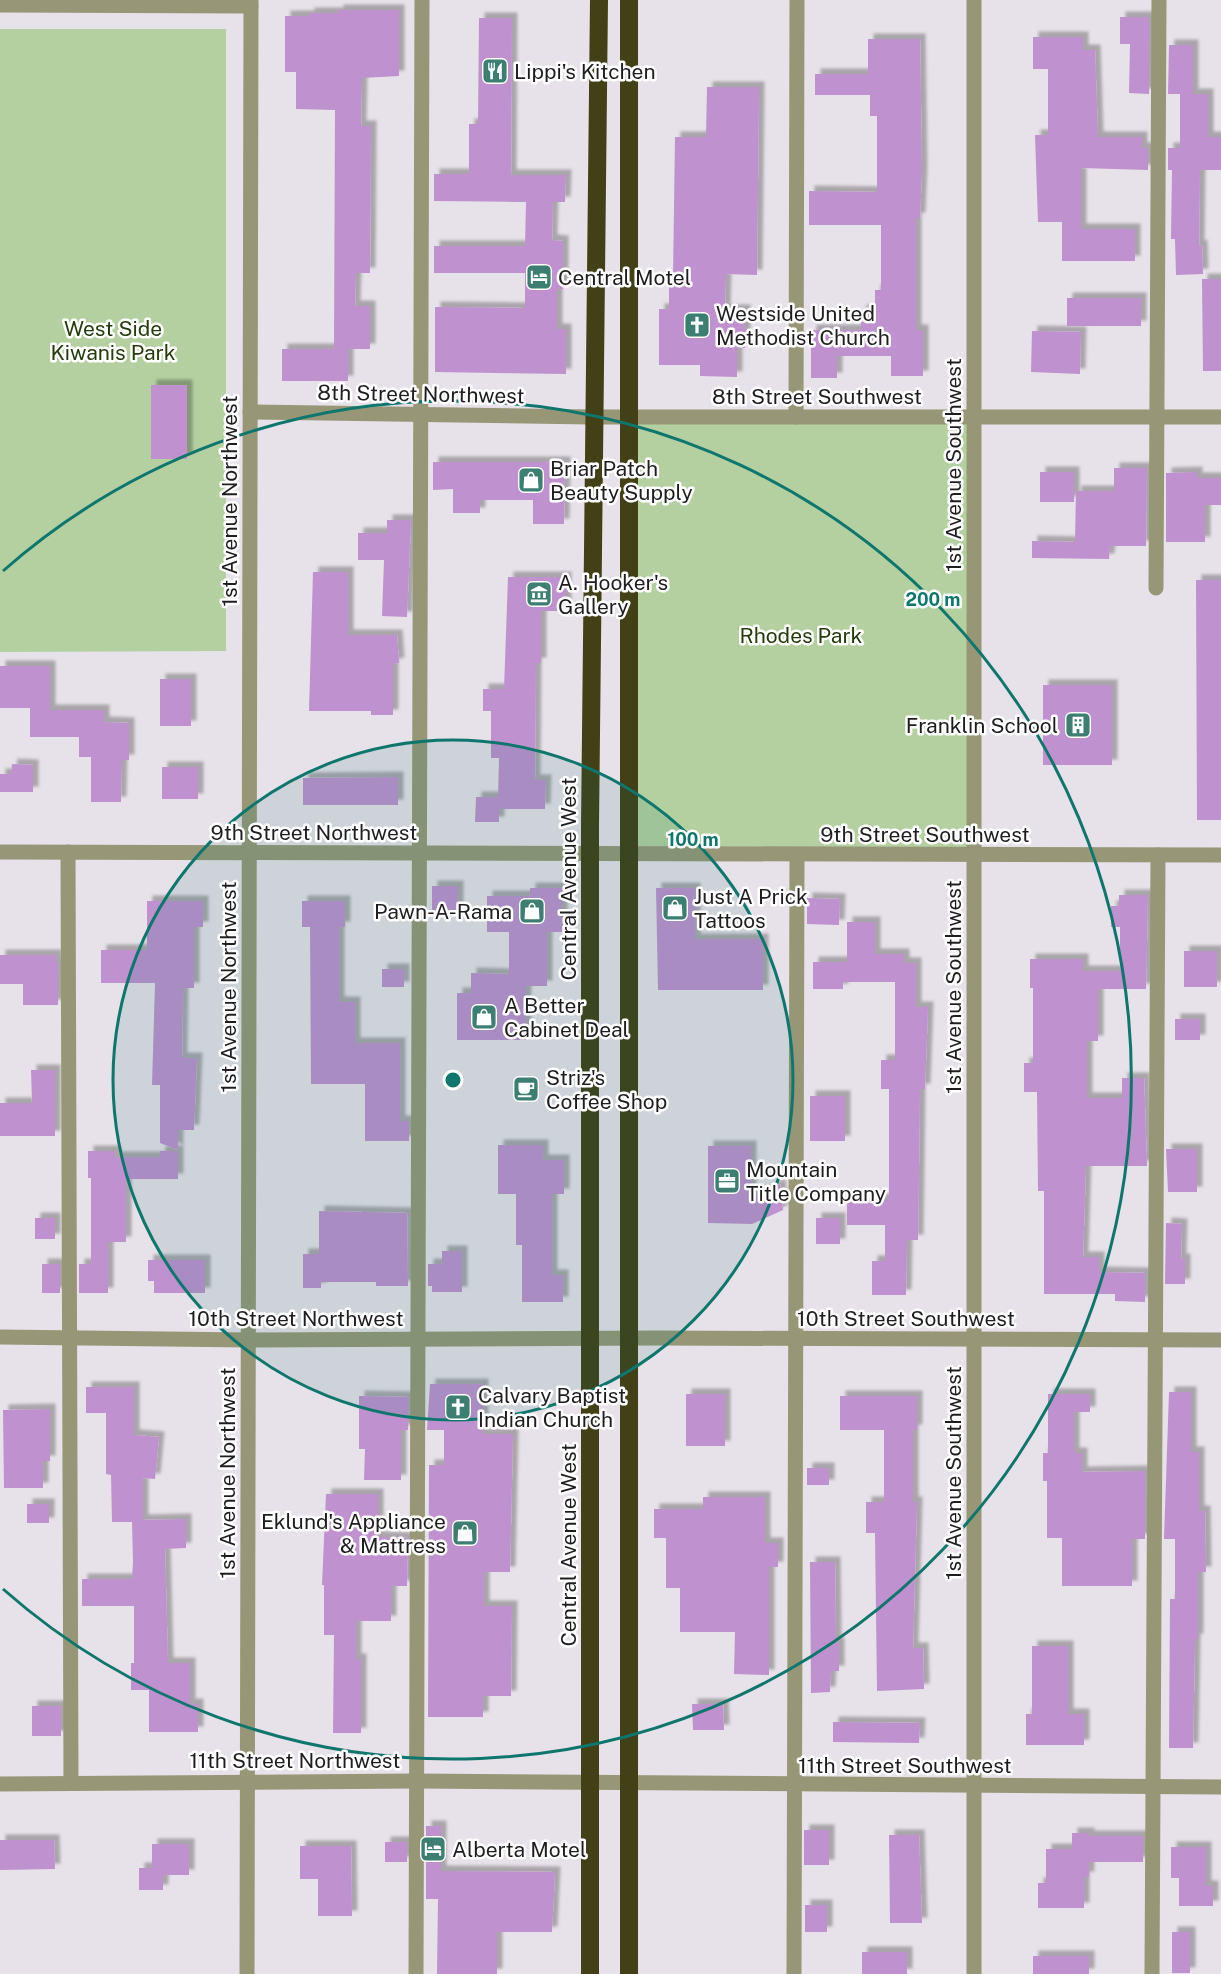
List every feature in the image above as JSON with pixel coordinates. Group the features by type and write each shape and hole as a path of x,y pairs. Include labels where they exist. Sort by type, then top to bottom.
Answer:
{"highway":[{"name":"Central Avenue West","path":"590,1974 592,1338 590,854 592,417 598,0"},
{"path":"629,0 629,1974"}],"street":[{"path":"416,1974 422,0"},
{"path":"796,417 797,0"},
{"name":"1st Avenue Southwest","path":"974,0 974,1974"},
{"path":"1156,588 1159,0"},
{"path":"0,5 251,3"},
{"name":"1st Avenue Northwest","path":"247,1974 251,3"},
{"name":"8th Street Northwest","path":"250,412 592,417"},
{"name":"8th Street Southwest","path":"592,417 1221,417"},
{"name":"9th Street Northwest","path":"0,852 629,855"},
{"path":"68,852 71,1783"},
{"name":"9th Street Southwest","path":"629,855 1221,855"},
{"path":"1152,1974 1158,855"},
{"path":"794,1974 798,856"},
{"name":"10th Street Northwest","path":"0,1337 248,1340 592,1338"},
{"name":"10th Street Southwest","path":"592,1338 1221,1340"},
{"name":"11th Street Northwest","path":"0,1784 247,1781 590,1784"},
{"name":"11th Street Southwest","path":"590,1784 1221,1787"}],"green space":[{"name":"West Side Kiwanis Park","path":"0,29 226,29 226,651 0,652"},
{"name":"Rhodes Park","path":"628,416 975,417 973,854 629,855"}],"building":[{"path":"338,10 399,10 399,76 362,78 361,126 371,126 370,273 356,273 355,306 370,306 370,349 334,349 335,110 296,109 296,72 285,72 285,16 338,13"},
{"path":"1120,17 1149,17 1149,94 1129,93 1130,44 1120,44"},
{"path":"479,18 512,18 511,175 566,175 565,202 553,202 552,240 563,241 563,289 557,289 557,329 566,329 566,374 435,372 435,307 525,308 525,273 434,273 434,246 525,246 526,202 434,201 434,174 469,174 469,124 478,124"},
{"path":"1033,37 1083,37 1083,50 1095,50 1098,137 1142,137 1142,148 1148,148 1148,170 1081,168 1081,229 1135,229 1135,261 1062,261 1062,222 1038,222 1035,135 1048,135 1048,69 1033,69"},
{"path":"868,39 920,39 922,170 920,218 916,218 916,330 923,330 923,376 891,376 891,356 837,356 837,378 811,378 811,330 861,330 861,310 875,310 875,290 881,290 881,225 809,225 809,191 877,192 877,116 870,116 870,95 815,95 815,74 868,74"},
{"path":"1169,45 1193,45 1193,94 1208,94 1208,137 1221,137 1221,170 1200,170 1199,246 1202,245 1203,274 1176,275 1175,239 1171,239 1172,170 1168,170 1168,148 1180,148 1180,94 1168,94"},
{"path":"707,87 759,87 757,275 726,274 725,310 745,310 745,348 737,348 737,377 700,376 700,365 659,365 659,309 669,309 669,277 673,277 675,137 706,137"},
{"path":"1202,279 1221,279 1221,371 1203,371"},
{"path":"1067,298 1141,298 1141,326 1067,326"},
{"path":"1032,331 1081,332 1080,374 1031,372"},
{"path":"282,349 348,349 348,381 282,381"},
{"path":"151,385 187,385 187,459 151,459"},
{"path":"433,462 565,462 564,524 533,524 533,500 480,500 480,513 453,513 453,489 433,490"},
{"path":"1114,468 1147,468 1146,546 1110,546 1109,559 1032,558 1032,541 1075,542 1076,491 1114,491"},
{"path":"1040,472 1074,472 1074,502 1040,502"},
{"path":"1197,472 1197,478 1221,478 1221,505 1205,505 1205,542 1166,542 1166,473"},
{"path":"387,520 411,520 407,617 382,616 384,560 358,560 358,533 387,533"},
{"path":"313,572 348,572 348,635 397,635 399,663 393,664 393,715 371,715 371,711 309,711"},
{"path":"508,577 566,577 566,611 541,611 541,663 536,663 535,780 546,780 545,809 499,809 499,822 475,822 476,797 498,797 499,758 491,758 491,711 483,711 483,689 504,689"},
{"path":"1196,580 1221,580 1221,820 1197,820"},
{"path":"0,666 50,666 50,710 104,710 104,722 129,723 129,760 122,760 121,802 91,802 91,757 79,757 79,737 30,737 30,708 0,708"},
{"path":"160,679 191,679 191,726 160,726"},
{"name":"Franklin School","path":"1043,685 1112,685 1112,765 1043,765"},
{"path":"12,764 33,765 33,792 0,792 0,774 11,774"},
{"path":"162,767 198,767 198,799 162,799"},
{"path":"398,777 398,805 303,805 303,778"},
{"path":"432,886 458,886 458,913 432,913"},
{"path":"530,888 562,888 562,932 547,932 547,986 526,986 526,1040 457,1040 457,993 471,993 471,973 509,974 509,932 487,932 487,896 530,896"},
{"path":"656,888 695,888 695,939 763,939 763,990 658,990"},
{"path":"1119,895 1148,895 1146,989 1098,989 1098,1041 1087,1041 1087,1098 1122,1098 1122,1078 1144,1078 1147,1166 1086,1166 1083,1257 1099,1257 1099,1272 1145,1273 1145,1302 1115,1301 1115,1294 1044,1294 1044,1191 1038,1191 1037,1092 1024,1092 1024,1063 1033,1063 1033,988 1030,988 1030,959 1083,959 1083,971 1120,971 1120,927 1111,927 1111,906 1119,906"},
{"path":"807,898 840,899 839,925 807,924"},
{"path":"147,901 203,901 203,927 194,927 194,988 183,988 182,1058 197,1058 194,1130 178,1130 178,1150 160,1143 160,1085 152,1085 155,983 101,983 101,950 147,950"},
{"path":"302,901 345,901 345,927 339,927 339,1002 355,1002 355,1043 400,1043 400,1121 409,1121 409,1141 365,1141 365,1084 311,1084 310,927 302,927"},
{"path":"847,922 875,922 875,954 904,954 904,963 916,963 916,1007 928,1007 925,1089 920,1089 918,1240 907,1240 906,1295 872,1295 872,1261 885,1261 885,1225 847,1225 847,1199 889,1199 889,1089 881,1089 881,1060 895,1060 895,982 843,982 843,989 813,989 813,962 847,962"},
{"path":"1184,951 1217,951 1217,987 1184,987"},
{"path":"0,955 56,955 58,1005 23,1005 23,984 0,984"},
{"path":"382,969 404,969 404,987 382,987"},
{"path":"1175,1019 1200,1019 1200,1040 1175,1040"},
{"path":"31,1070 55,1070 55,1136 0,1136 0,1103 32,1103"},
{"path":"810,1096 845,1096 845,1141 810,1141"},
{"path":"498,1145 543,1145 543,1160 564,1160 564,1194 552,1194 552,1275 563,1275 563,1302 522,1302 522,1245 516,1245 516,1194 498,1194"},
{"path":"708,1146 751,1146 751,1197 780,1184 783,1210 752,1224 708,1223"},
{"path":"1166,1149 1197,1149 1197,1192 1168,1192"},
{"path":"88,1151 115,1151 115,1157 160,1157 160,1151 178,1151 178,1179 126,1179 126,1242 108,1242 108,1293 79,1293 79,1264 91,1264 91,1178 88,1178"},
{"path":"319,1211 407,1213 408,1286 376,1286 376,1282 321,1282 321,1288 303,1288 303,1254 319,1254"},
{"path":"35,1218 55,1218 55,1239 35,1239"},
{"path":"816,1218 840,1218 840,1244 816,1244"},
{"path":"1166,1223 1182,1224 1181,1259 1185,1259 1185,1284 1165,1284"},
{"path":"442,1251 462,1251 462,1292 432,1292 432,1286 428,1286 428,1264 442,1264"},
{"path":"148,1260 205,1260 205,1293 154,1293 154,1281 148,1281"},
{"path":"42,1264 60,1264 60,1293 42,1293"},
{"path":"430,1384 483,1384 483,1434 513,1434 510,1572 484,1572 484,1606 512,1606 511,1696 483,1696 483,1717 428,1717 429,1465 444,1465 444,1430 427,1430"},
{"path":"86,1387 134,1387 134,1435 159,1437 155,1479 143,1478 143,1520 186,1519 186,1548 165,1549 168,1663 190,1663 190,1704 198,1704 198,1732 149,1732 149,1690 131,1690 131,1663 134,1663 134,1606 82,1606 82,1579 132,1579 133,1562 132,1522 112,1522 111,1475 106,1474 106,1413 86,1413"},
{"path":"1169,1392 1191,1392 1191,1452 1199,1452 1199,1511 1205,1511 1206,1572 1198,1572 1198,1639 1195,1639 1193,1748 1169,1748 1170,1599 1175,1599 1175,1539 1164,1539"},
{"path":"686,1394 725,1394 725,1446 686,1446"},
{"path":"1048,1394 1090,1394 1090,1412 1074,1412 1074,1453 1082,1453 1082,1472 1145,1471 1145,1539 1132,1539 1132,1586 1062,1586 1062,1538 1047,1538 1047,1481 1043,1481 1043,1453 1048,1453"},
{"path":"359,1396 408,1397 408,1430 401,1430 401,1480 364,1480 365,1449 359,1449"},
{"path":"840,1396 917,1396 917,1430 913,1430 913,1502 917,1502 913,1648 923,1648 924,1689 877,1691 875,1533 866,1533 866,1502 884,1502 884,1430 840,1430"},
{"path":"50,1409 50,1461 43,1461 43,1488 4,1488 3,1410"},
{"path":"807,1468 829,1468 829,1485 807,1485"},
{"path":"326,1494 378,1494 378,1537 408,1538 407,1586 391,1586 391,1621 356,1621 356,1659 361,1659 361,1733 333,1733 334,1635 324,1635 324,1585 322,1585"},
{"path":"703,1497 765,1497 765,1543 778,1543 778,1567 769,1567 769,1675 734,1674 735,1632 680,1632 680,1588 666,1588 666,1538 654,1538 654,1509 703,1509"},
{"path":"27,1504 49,1504 49,1523 27,1523"},
{"path":"810,1562 835,1562 836,1643 839,1643 839,1671 831,1671 830,1692 811,1693"},
{"path":"1032,1646 1068,1646 1068,1714 1084,1714 1084,1745 1026,1745 1026,1714 1032,1714"},
{"path":"692,1704 723,1704 724,1730 693,1730"},
{"path":"32,1706 61,1706 61,1736 32,1736"},
{"path":"833,1722 920,1723 919,1743 833,1742"},
{"path":"426,1826 441,1826 441,1871 555,1872 552,1932 497,1932 497,1974 437,1974 438,1899 426,1899"},
{"path":"804,1830 829,1830 829,1865 804,1865"},
{"path":"1072,1833 1089,1833 1089,1836 1143,1836 1143,1862 1089,1862 1089,1877 1084,1877 1084,1908 1038,1908 1038,1883 1046,1883 1046,1849 1072,1849"},
{"path":"889,1835 919,1835 922,1923 890,1923"},
{"path":"0,1840 54,1840 55,1869 0,1870"},
{"path":"385,1842 407,1842 407,1862 385,1862"},
{"path":"152,1844 189,1844 189,1875 163,1875 163,1890 139,1890 139,1868 152,1868"},
{"path":"300,1846 351,1846 352,1916 318,1916 318,1879 300,1879"},
{"path":"1171,1847 1206,1847 1206,1886 1213,1886 1213,1906 1179,1906 1179,1878 1171,1878"},
{"path":"805,1905 827,1905 827,1932 805,1932"},
{"path":"1172,1932 1190,1932 1190,1973 1172,1973"},
{"path":"862,1952 907,1952 907,1974 862,1974"},
{"path":"1033,1956 1089,1956 1089,1974 1033,1974"}],"place":[{"name":"Lippi's Kitchen","path":"495,71"},
{"name":"Central Motel","path":"539,277"},
{"name":"Westside United Methodist Church","path":"697,325"},
{"name":"Briar Patch Beauty Supply","path":"531,480"},
{"name":"A. Hooker's Gallery","path":"539,594"},
{"name":"Franklin School","path":"1078,725"},
{"name":"Just A Prick Tattoos","path":"675,908"},
{"name":"Pawn-A-Rama","path":"532,911"},
{"name":"A Better Cabinet Deal","path":"484,1017"},
{"name":"Striz's Coffee Shop","path":"526,1089"},
{"name":"Mountain Title Company","path":"727,1181"},
{"name":"Calvary Baptist Indian Church","path":"458,1407"},
{"name":"Eklund's Appliance & Mattress","path":"465,1533"},
{"name":"Alberta Motel","path":"433,1849"}]}
